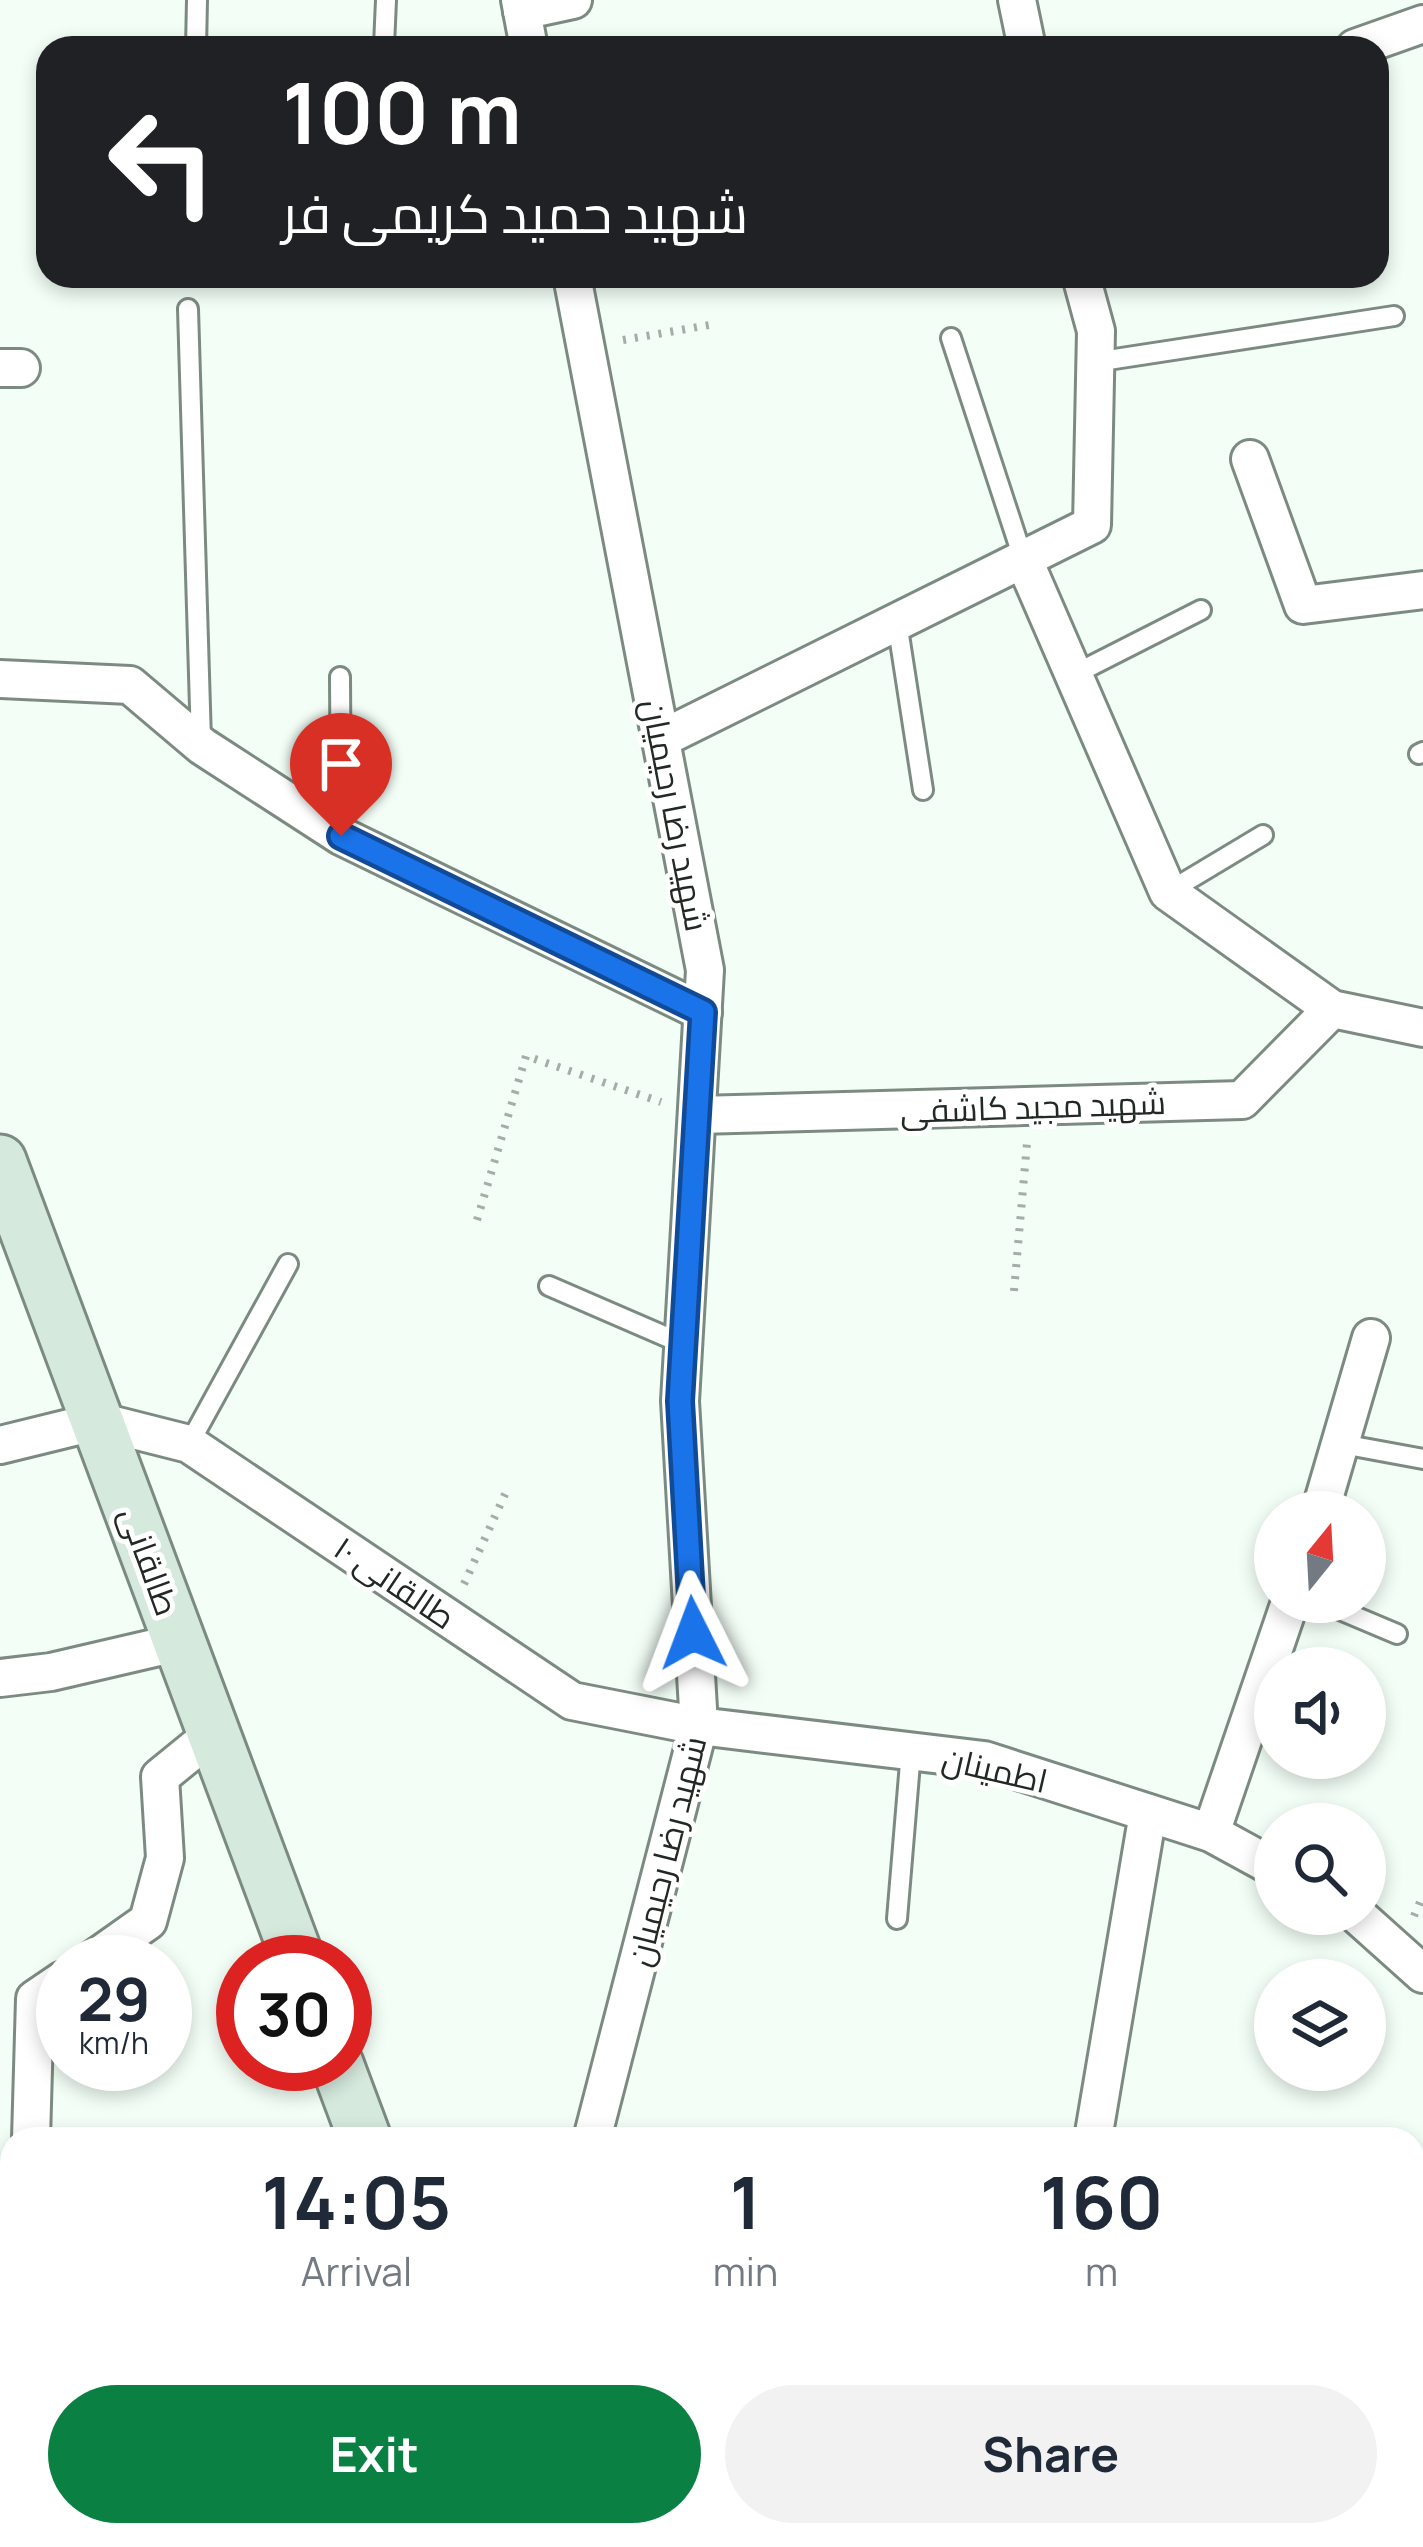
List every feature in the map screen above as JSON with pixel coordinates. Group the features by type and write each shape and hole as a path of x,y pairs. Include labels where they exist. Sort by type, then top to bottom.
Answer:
{"main road":[{"name":"طالقانی","path":"0,1161 16,1239 98,1421 289,1935"},
{"path":"347,2091 361,2127"}],"street":[{"path":"527,36 521,5 573,0"},
{"path":"1017,0 1024,36"},
{"path":"1389,36 1423,24"},
{"name":"شهید رضا رحیمیان","path":"574,288 706,970 680,1401 699,1726 595,2127"},
{"path":"661,739 1092,524 1096,331 1084,288"},
{"path":"1250,459 1303,605 1423,590"},
{"path":"1023,558 1168,892 1332,1009 1423,1028"},
{"path":"0,679 130,685 202,746 341,836 703,1012"},
{"name":"شهید مجید کاشفی","path":"697,1114 1242,1100 1332,1009"},
{"path":"1327,1491 1371,1338"},
{"path":"0,1445 98,1421"},
{"name":"طالقانی ۱۰","path":"98,1421 189,1444 572,1701 699,1726"},
{"path":"1211,1833 1283,1623"},
{"path":"0,1678 51,1672 180,1642"},
{"name":"اطمینان","path":"699,1726 984,1760 1211,1833 1254,1857"},
{"path":"129,1935 148,1922 165,1858 160,1777 214,1733"},
{"path":"1096,2127 1148,1813"},
{"path":"1379,1935 1423,1974"},
{"path":"31,2127 36,1998"}],"lane":[{"path":"196,36 197,0"},
{"path":"384,36 386,0"},
{"path":"188,309 202,746"},
{"path":"1095,362 1394,316"},
{"path":"951,338 1023,558"},
{"path":"1073,675 1201,610"},
{"path":"897,622 923,790"},
{"path":"340,677 341,836"},
{"path":"1168,892 1263,835"},
{"path":"189,1444 288,1264"},
{"path":"549,1286 683,1344"},
{"path":"1342,1444 1423,1459"},
{"path":"1371,1623 1397,1634"},
{"path":"897,1918 911,1751"}],"path":[{"path":"586,346 715,324"},
{"path":"477,1220 526,1056 697,1114"},
{"path":"1014,1291 1030,1106"},
{"path":"448,1618 507,1490"}],"route":[{"path":"341,836 703,1012 680,1401 693,1633"}]}
